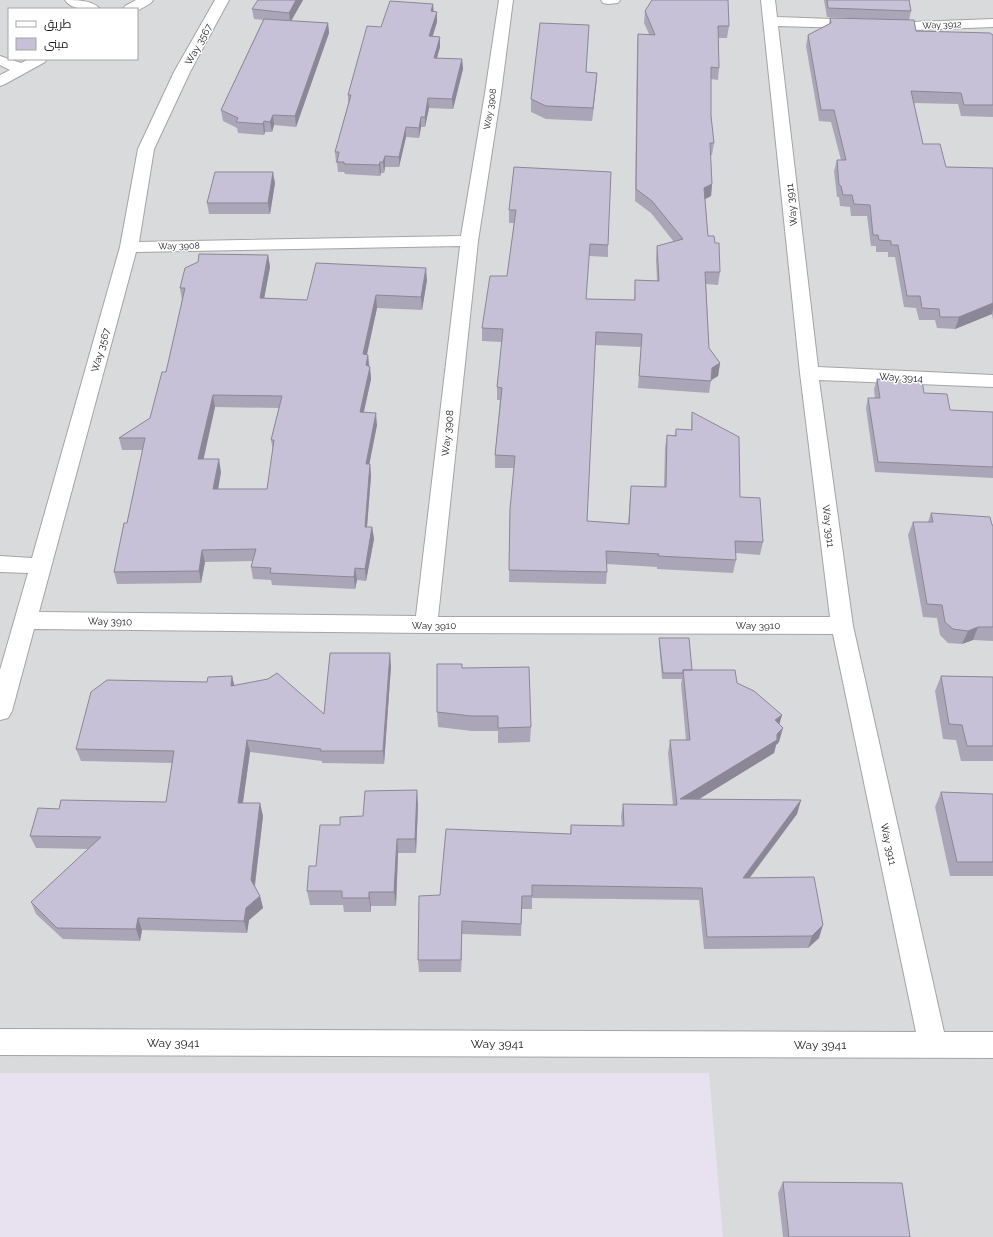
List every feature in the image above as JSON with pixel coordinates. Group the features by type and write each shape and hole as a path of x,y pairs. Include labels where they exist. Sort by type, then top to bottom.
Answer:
{"street":[{"path":"75,0 91,8"},
{"path":"132,8 146,0"},
{"name":"Way 3567","path":"0,711 129,246 146,149 182,72 222,0"},
{"name":"Way 3908","path":"426,625 469,241 493,93 506,0"},
{"path":"608,0 613,0"},
{"name":"Way 3911","path":"768,0 809,373 842,626 933,1046"},
{"name":"Way 3912","path":"770,21 913,26 993,23"},
{"path":"0,60 21,69"},
{"path":"0,81 38,60"},
{"name":"Way 3908","path":"129,246 469,241"},
{"name":"Way 3914","path":"809,373 993,381"},
{"path":"0,564 41,566"},
{"name":"Way 3910","path":"26,620 426,625 842,626"},
{"name":"Way 3941","path":"0,1042 993,1045"}],"shaded area":[{"path":"0,0 993,0 993,1237 723,1237 709,1073 0,1073"}],"building":[{"path":"258,0 296,0 289,13 252,9"},
{"path":"652,0 728,0 729,26 718,26 719,68 711,67 711,116 714,143 710,143 712,184 704,188 708,236 714,236 715,243 719,243 720,272 705,272 709,348 720,363 712,368 711,381 639,376 642,334 596,332 587,521 629,524 631,486 666,487 667,435 676,436 676,429 692,430 692,412 739,437 740,497 760,498 763,542 735,541 736,560 658,556 659,554 606,551 607,572 509,570 510,509 515,456 495,455 502,388 497,387 503,329 482,328 490,276 507,276 516,210 509,210 514,167 611,172 608,245 590,244 586,299 635,300 635,280 659,281 657,246 683,239 652,201 636,189 638,34 655,35 645,11"},
{"path":"827,0 909,0 911,11 828,8"},
{"path":"390,1 433,4 431,11 437,12 429,36 440,37 434,58 462,59 452,99 428,98 425,117 421,117 419,128 406,127 399,157 385,156 383,162 380,162 379,165 344,164 344,162 337,162 339,152 335,152 351,95 348,95 367,26 381,27"},
{"path":"830,18 914,20 916,31 990,33 993,35 993,105 964,105 961,93 911,91 923,144 940,144 946,167 993,168 993,303 959,317 940,317 939,309 922,308 920,296 907,296 898,245 891,245 891,241 879,240 878,235 873,235 870,205 854,204 852,195 843,195 841,186 839,185 837,160 846,160 834,110 821,110 808,35 831,23"},
{"path":"264,19 328,23 295,116 273,115 270,122 264,121 263,124 236,122 238,118 221,110"},
{"path":"540,23 589,25 586,72 597,73 593,108 546,106 531,99"},
{"path":"215,172 273,172 268,203 207,203"},
{"path":"199,254 268,255 260,298 307,300 316,263 426,268 421,297 376,295 363,354 368,355 366,365 370,367 360,412 376,413 366,464 370,464 365,527 372,527 365,569 355,568 354,577 270,573 271,568 251,567 256,549 202,550 199,571 114,572 124,523 127,523 145,438 119,438 150,418 162,372 166,372 185,288 180,288 185,268 198,262","holes":["213,395 282,396 271,440 274,440 267,489 213,489 219,459 198,459"]},
{"path":"877,379 922,381 924,393 947,394 950,410 993,412 993,467 878,462 868,398 880,398"},
{"path":"931,513 990,517 993,525 993,627 978,627 968,631 953,629 945,622 942,605 927,604 913,522 933,522"},
{"path":"659,638 689,638 692,670 683,670 683,673 663,673"},
{"path":"330,653 390,653 383,751 320,751 321,749 247,740 238,803 260,803 251,880 260,896 246,908 244,921 138,918 136,929 57,928 31,902 101,837 30,836 38,808 59,809 61,800 166,802 174,751 76,749 91,692 107,680 207,682 208,677 232,676 231,686 268,679 277,673 324,714"},
{"path":"437,664 462,664 462,668 529,667 531,727 498,728 498,716 471,716 437,712"},
{"path":"683,670 735,670 737,683 754,691 782,715 775,720 783,728 777,734 777,740 680,799 801,800 743,878 814,877 823,925 812,936 707,937 702,888 532,885 532,896 522,896 521,924 462,921 461,960 418,960 419,896 440,895 446,829 571,834 571,825 624,826 623,804 677,805 670,740 690,740"},
{"path":"941,676 993,677 993,746 967,746 962,725 949,724"},
{"path":"417,790 415,839 397,839 394,892 369,892 369,898 342,898 342,891 307,891 309,866 316,866 320,825 340,825 340,817 363,816 365,791"},
{"path":"941,792 993,794 993,862 957,862"},
{"path":"783,1182 902,1183 910,1237 789,1237"}]}
